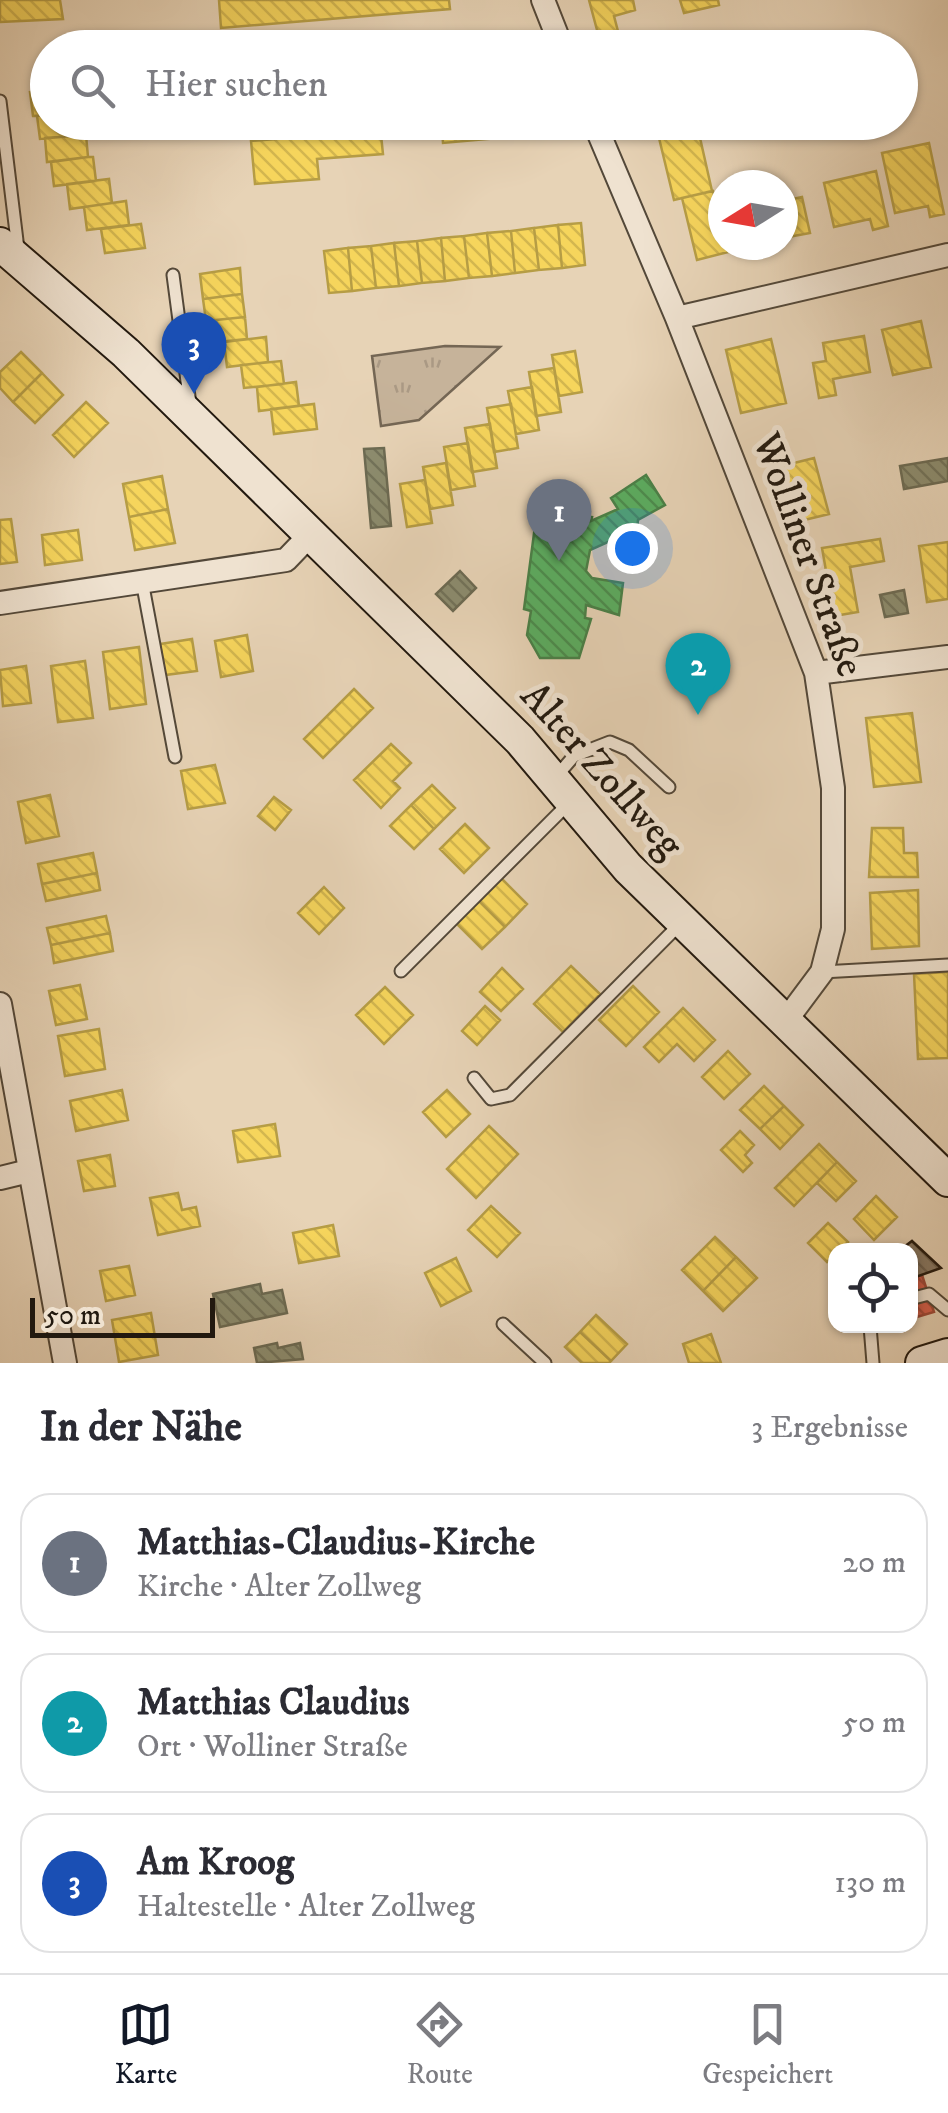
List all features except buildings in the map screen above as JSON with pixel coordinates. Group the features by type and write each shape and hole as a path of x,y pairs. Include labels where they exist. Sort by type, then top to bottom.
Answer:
{"street":[{"path":"542,0 554,30"},
{"name":"Wolliner Straße","path":"602,140 677,318 816,673 833,788 833,928 822,972 784,1023"},
{"name":"Alter Zollweg","path":"10,254 126,353 192,418 564,789 628,868 948,1180"},
{"path":"677,318 948,255"},
{"path":"0,602 286,560 310,535"},
{"path":"816,673 948,657"},
{"path":"0,1004 65,1363"},
{"path":"0,1178 29,1171"},
{"path":"922,1363 948,1355"}],"lane":[{"path":"0,101 10,254"},
{"path":"173,275 192,418"},
{"path":"142,581 175,757"},
{"path":"400,971 564,789 574,756 610,742 629,750 669,788"},
{"path":"474,1078 490,1098 510,1095 682,922"},
{"path":"822,972 948,965"},
{"path":"918,1297 929,1294 948,1310"},
{"path":"503,1324 545,1363"},
{"path":"871,1333 873,1363"}],"green space":[{"path":"445,346 500,347 419,420 381,426 372,356"}],"place":[{"name":"Am Kroog","path":"194,394"},
{"name":"Matthias-Claudius-Kirche","path":"559,561"},
{"name":"Matthias Claudius","path":"698,715"}]}
